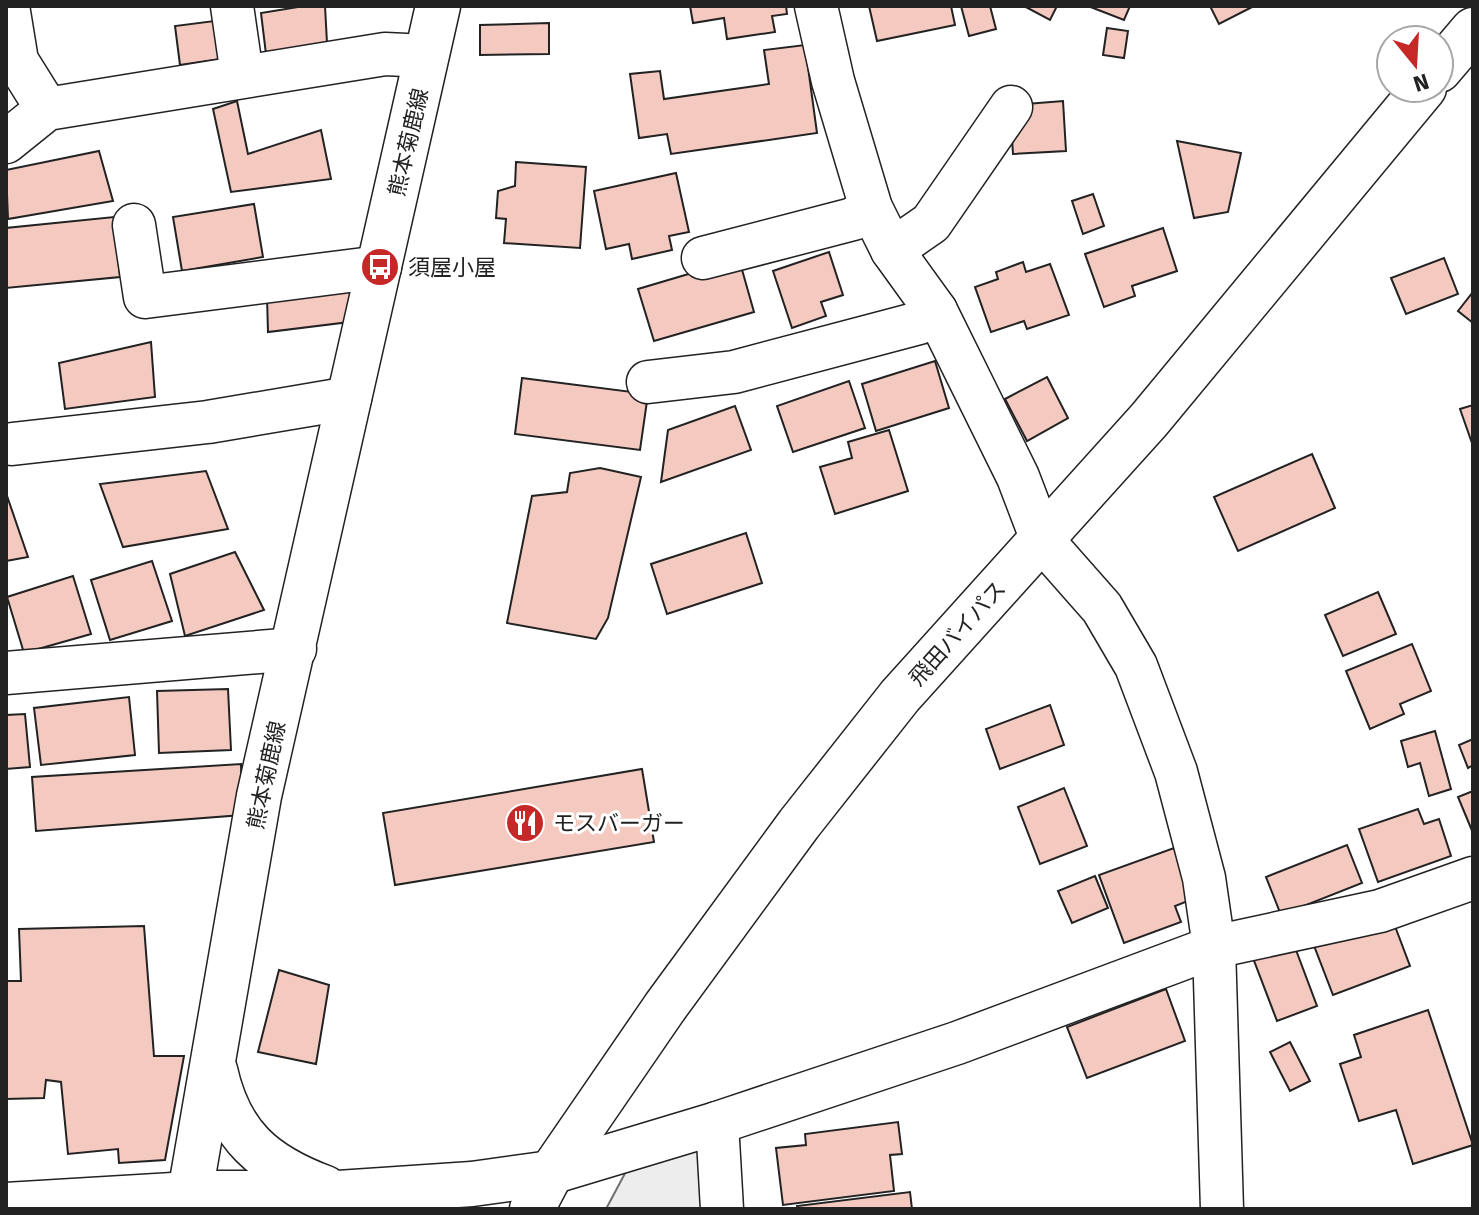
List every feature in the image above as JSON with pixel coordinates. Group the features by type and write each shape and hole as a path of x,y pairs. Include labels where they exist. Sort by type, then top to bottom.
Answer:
{"main road":[{"name":"熊本菊鹿線","path":"188,1201 259,796 295,649 438,6"},
{"path":"1455,51 1473,30"},
{"name":"飛田バイパス","path":"541,1191 665,1007 808,812 900,696 1149,420 1411,104"},
{"path":"213,1061 221,1100 234,1127 261,1154 294,1177 338,1193"},
{"path":"188,1201 472,1184 541,1191"}],"street":[{"path":"8,6 17,61 47,109"},
{"path":"232,6 242,75"},
{"path":"816,6 833,81 871,208 892,250 936,311 1018,477 1042,540 1102,608 1136,666 1180,787 1204,878 1214,947 1222,1209"},
{"path":"6,142 47,109 385,54 427,56"},
{"path":"892,250 931,223 1011,107"},
{"path":"703,258 853,219 871,208"},
{"path":"134,225 145,297 380,267"},
{"path":"648,382 734,372 919,323 936,311"},
{"path":"12,444 208,422 350,398"},
{"path":"6,673 295,649"},
{"path":"541,1191 717,1123 957,1043 1214,947 1380,911 1473,878"},
{"path":"717,1123 722,1209"},
{"path":"6,1204 188,1201"}],"shaded area":[{"path":"703,1139 707,1209 606,1209 631,1162"}],"building":[{"path":"325,6 327,43 266,54 261,13"},
{"path":"690,6 786,6 787,14 772,16 775,32 727,39 724,18 693,23"},
{"path":"869,6 951,6 955,25 877,41"},
{"path":"961,6 990,6 996,29 969,36"},
{"path":"1024,6 1057,6 1050,20"},
{"path":"1088,6 1130,6 1124,20"},
{"path":"1210,6 1254,6 1219,24"},
{"path":"222,20 227,58 180,65 175,26"},
{"path":"549,23 549,54 480,55 480,25"},
{"path":"1107,28 1128,31 1124,58 1103,55"},
{"path":"805,45 817,133 671,154 667,134 639,138 630,74 660,71 664,99 769,84 764,50"},
{"path":"237,101 248,154 321,130 331,179 231,192 213,109"},
{"path":"1063,101 1066,151 1013,154 1011,124 1026,104"},
{"path":"1177,141 1241,153 1228,212 1194,218"},
{"path":"99,151 113,201 8,219 6,170"},
{"path":"516,162 586,167 580,248 504,243 506,219 496,218 498,191 515,186"},
{"path":"676,173 689,232 669,236 672,250 632,259 629,244 606,249 594,191"},
{"path":"1093,194 1104,226 1083,234 1072,201"},
{"path":"254,204 263,257 182,271 173,217"},
{"path":"114,217 120,277 6,288 6,228"},
{"path":"1163,228 1177,271 1132,286 1135,296 1104,307 1085,254"},
{"path":"829,252 843,295 821,302 826,316 792,328 773,271"},
{"path":"1444,258 1458,294 1406,314 1391,278"},
{"path":"739,259 754,312 654,341 638,289"},
{"path":"1023,262 1026,272 1050,264 1069,315 1027,329 1024,321 991,332 975,287 998,279 996,272"},
{"path":"352,288 349,322 268,332 267,297"},
{"path":"1473,292 1473,323 1458,311"},
{"path":"151,342 155,397 65,409 59,363"},
{"path":"935,361 949,408 876,431 862,384"},
{"path":"1047,377 1068,418 1027,441 1005,399"},
{"path":"522,378 648,394 640,450 515,434"},
{"path":"849,381 865,428 793,452 777,406"},
{"path":"1473,405 1473,446 1460,409"},
{"path":"735,406 751,450 661,482 668,430"},
{"path":"889,430 908,491 835,514 820,467 852,458 848,442"},
{"path":"1312,454 1335,508 1238,551 1214,497"},
{"path":"600,468 641,477 608,618 596,639 507,623 532,496 567,492 570,473"},
{"path":"206,471 228,529 123,547 100,484"},
{"path":"6,493 28,557 6,561"},
{"path":"746,533 762,583 667,614 651,564"},
{"path":"235,552 264,610 185,636 170,574"},
{"path":"152,561 172,621 110,640 91,580"},
{"path":"73,576 91,634 24,653 7,597"},
{"path":"1378,592 1396,634 1343,656 1325,615"},
{"path":"1412,644 1431,691 1400,704 1404,714 1370,729 1346,671"},
{"path":"228,689 231,750 159,753 157,691"},
{"path":"129,697 135,755 41,765 34,708"},
{"path":"1050,705 1064,745 1000,769 986,729"},
{"path":"25,714 30,767 6,769 6,715"},
{"path":"1435,731 1451,789 1429,796 1420,763 1408,767 1401,741"},
{"path":"1473,739 1473,765 1468,768 1459,745"},
{"path":"241,764 242,815 36,831 32,777"},
{"path":"642,769 654,842 395,885 383,813"},
{"path":"1064,788 1087,846 1040,864 1018,807"},
{"path":"1473,791 1473,833 1458,797"},
{"path":"1418,809 1424,824 1439,819 1451,856 1378,882 1359,829"},
{"path":"1347,845 1362,883 1281,915 1266,877"},
{"path":"1174,848 1193,899 1175,906 1181,922 1124,943 1099,875"},
{"path":"1095,876 1108,908 1072,923 1058,891"},
{"path":"1390,913 1410,966 1333,995 1313,943"},
{"path":"144,926 154,1056 184,1056 165,1160 119,1163 118,1149 68,1154 61,1082 46,1080 44,1098 6,1099 6,981 21,981 19,929"},
{"path":"1293,942 1317,1006 1277,1021 1253,958"},
{"path":"279,970 329,985 316,1064 258,1052"},
{"path":"1166,989 1185,1041 1087,1078 1067,1027"},
{"path":"1428,1010 1473,1145 1413,1164 1396,1110 1359,1121 1340,1064 1361,1057 1354,1035"},
{"path":"1290,1042 1310,1081 1290,1091 1270,1052"},
{"path":"898,1122 902,1154 890,1155 894,1191 783,1205 776,1148 806,1145 805,1134"},
{"path":"910,1192 912,1209 798,1209 797,1206"}],"place":[{"name":"須屋小屋","path":"380,267"},
{"name":"モスバーガー","path":"525,823"}]}
